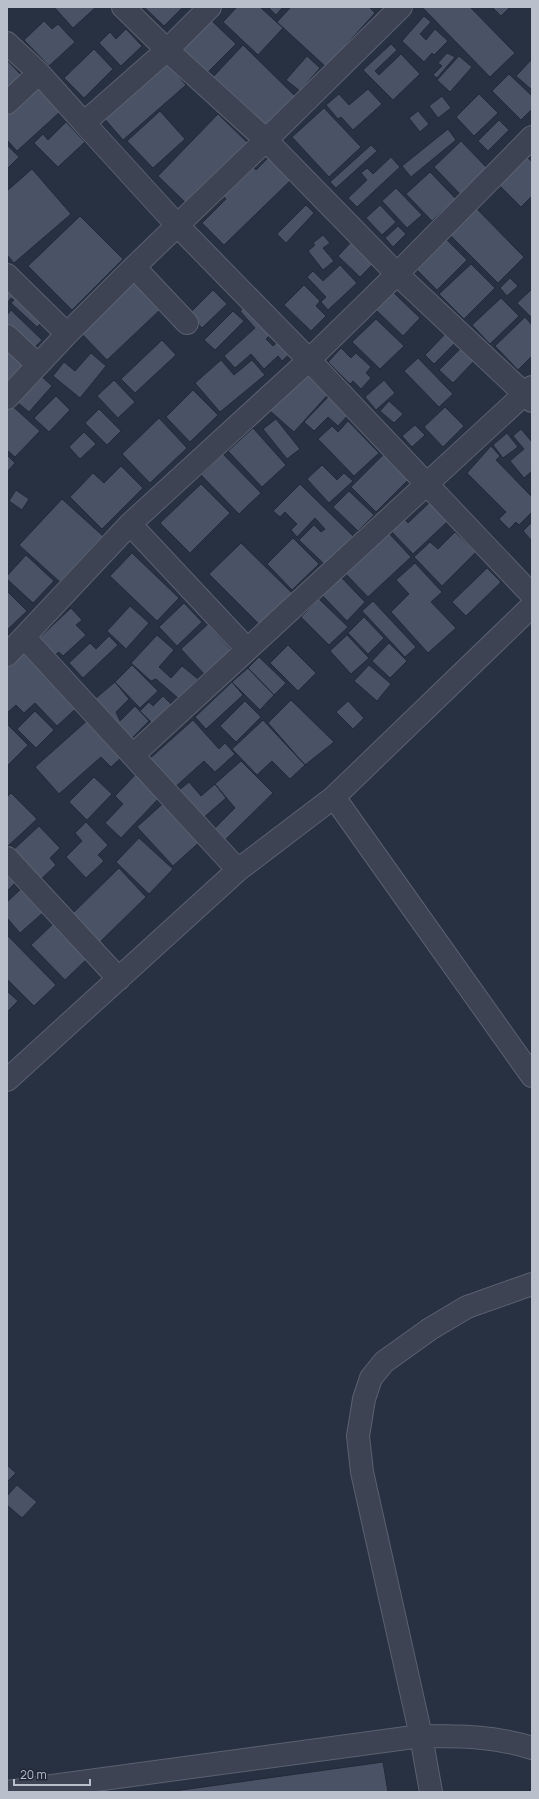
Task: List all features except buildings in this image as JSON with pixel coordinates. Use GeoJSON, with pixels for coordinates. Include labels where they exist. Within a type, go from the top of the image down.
{"type":"FeatureCollection","features":[{"type":"Feature","properties":{"kind":"street"},"geometry":{"type":"LineString","coordinates":[[123,7],[167,50],[266,140],[398,274],[530,394],[426,483],[133,755]]}},
{"type":"Feature","properties":{"kind":"street"},"geometry":{"type":"LineString","coordinates":[[84,123],[167,50],[210,7]]}},
{"type":"Feature","properties":{"kind":"street"},"geometry":{"type":"LineString","coordinates":[[7,398],[67,334],[177,224],[266,140],[389,11]]}},
{"type":"Feature","properties":{"kind":"street"},"geometry":{"type":"LineString","coordinates":[[7,43],[39,74],[177,224],[309,360],[532,595]]}},
{"type":"Feature","properties":{"kind":"street"},"geometry":{"type":"LineString","coordinates":[[7,103],[39,74]]}},
{"type":"Feature","properties":{"kind":"street"},"geometry":{"type":"LineString","coordinates":[[7,655],[130,524],[309,360],[528,148]]}},
{"type":"Feature","properties":{"kind":"street"},"geometry":{"type":"LineString","coordinates":[[134,267],[187,323]]}},
{"type":"Feature","properties":{"kind":"street"},"geometry":{"type":"LineString","coordinates":[[7,275],[67,334]]}},
{"type":"Feature","properties":{"kind":"street"},"geometry":{"type":"LineString","coordinates":[[7,336],[38,365]]}},
{"type":"Feature","properties":{"kind":"street"},"geometry":{"type":"LineString","coordinates":[[130,524],[247,650]]}},
{"type":"Feature","properties":{"kind":"street"},"geometry":{"type":"LineString","coordinates":[[7,1080],[238,870],[334,797],[532,606]]}},
{"type":"Feature","properties":{"kind":"street"},"geometry":{"type":"LineString","coordinates":[[24,637],[238,870]]}},
{"type":"Feature","properties":{"kind":"street"},"geometry":{"type":"LineString","coordinates":[[334,797],[532,1076]]}},
{"type":"Feature","properties":{"kind":"street"},"geometry":{"type":"LineString","coordinates":[[7,858],[119,979]]}},
{"type":"Feature","properties":{"kind":"street"},"geometry":{"type":"LineString","coordinates":[[431,1792],[421,1736],[362,1472],[358,1436],[364,1400],[371,1378],[384,1362],[430,1329],[467,1307],[532,1284]]}},
{"type":"Feature","properties":{"kind":"street"},"geometry":{"type":"LineString","coordinates":[[7,1792],[421,1736],[479,1736],[516,1743],[532,1748]]}}]}
